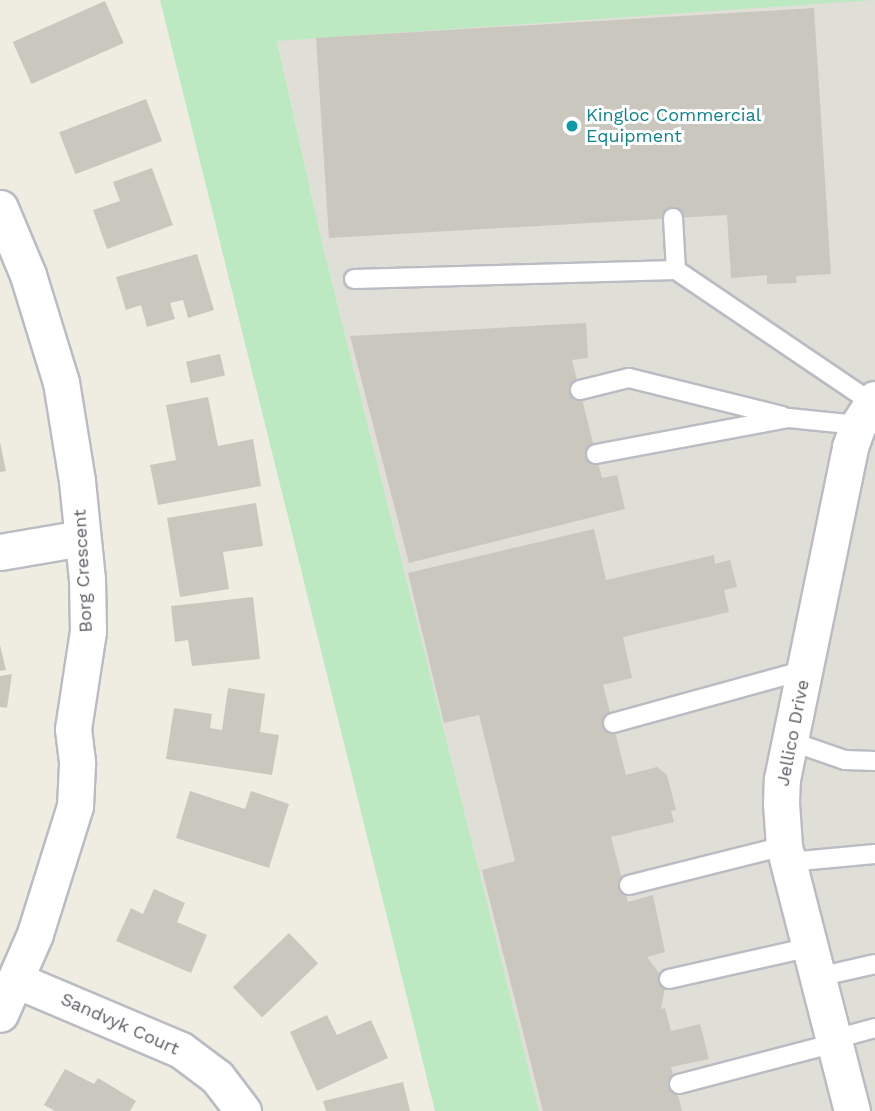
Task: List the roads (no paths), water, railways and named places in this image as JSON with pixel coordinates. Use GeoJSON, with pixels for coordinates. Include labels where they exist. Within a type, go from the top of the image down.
{"type":"FeatureCollection","features":[{"type":"Feature","properties":{"kind":"street","name":"Borg Crescent"},"geometry":{"type":"LineString","coordinates":[[0,208],[28,275],[61,382],[77,481],[88,631],[73,729],[77,764],[75,806],[35,934],[0,1014]]}},
{"type":"Feature","properties":{"kind":"street","name":"Jellico Drive"},"geometry":{"type":"LineString","coordinates":[[852,1111],[787,854],[782,791],[848,460],[868,409]]}},
{"type":"Feature","properties":{"kind":"street"},"geometry":{"type":"LineString","coordinates":[[0,552],[82,538]]}},
{"type":"Feature","properties":{"kind":"street","name":"Sandvyk Court"},"geometry":{"type":"LineString","coordinates":[[16,980],[181,1050],[217,1077],[243,1111]]}},
{"type":"Feature","properties":{"kind":"lane"},"geometry":{"type":"LineString","coordinates":[[673,218],[676,270]]}},
{"type":"Feature","properties":{"kind":"lane"},"geometry":{"type":"LineString","coordinates":[[354,278],[676,270],[868,409]]}},
{"type":"Feature","properties":{"kind":"lane"},"geometry":{"type":"LineString","coordinates":[[580,390],[629,378],[789,418]]}},
{"type":"Feature","properties":{"kind":"lane"},"geometry":{"type":"LineString","coordinates":[[596,454],[789,418],[868,409]]}},
{"type":"Feature","properties":{"kind":"lane"},"geometry":{"type":"LineString","coordinates":[[613,723],[806,670]]}},
{"type":"Feature","properties":{"kind":"lane"},"geometry":{"type":"LineString","coordinates":[[790,741],[845,760],[875,761]]}},
{"type":"Feature","properties":{"kind":"lane"},"geometry":{"type":"LineString","coordinates":[[629,885],[787,854],[875,854]]}},
{"type":"Feature","properties":{"kind":"lane"},"geometry":{"type":"LineString","coordinates":[[669,979],[815,962],[875,964]]}},
{"type":"Feature","properties":{"kind":"lane"},"geometry":{"type":"LineString","coordinates":[[679,1084],[875,1028]]}},
{"type":"Feature","properties":{"kind":"place","name":"Kingloc Commercial Equipment"},"geometry":{"type":"Point","coordinates":[572,126]}}]}
